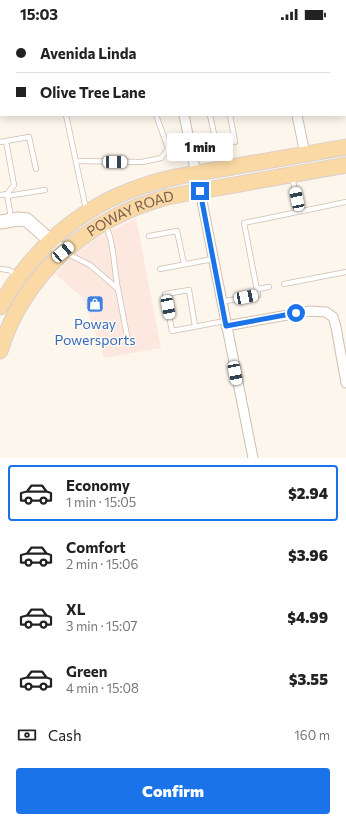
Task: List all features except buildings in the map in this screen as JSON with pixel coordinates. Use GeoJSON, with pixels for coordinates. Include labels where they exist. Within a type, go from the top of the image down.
{"type":"FeatureCollection","features":[{"type":"Feature","properties":{"kind":"main road","name":"POWAY ROAD"},"geometry":{"type":"LineString","coordinates":[[0,307],[34,257],[50,241],[87,213],[131,190],[158,182],[196,174],[346,147]]}},
{"type":"Feature","properties":{"kind":"main road"},"geometry":{"type":"LineString","coordinates":[[200,191],[200,187],[207,180],[292,164],[304,154]]}},
{"type":"Feature","properties":{"kind":"main road","name":"POWAY ROAD"},"geometry":{"type":"LineString","coordinates":[[0,351],[14,317],[28,293],[63,252],[108,220],[142,204],[200,191],[346,165]]}},
{"type":"Feature","properties":{"kind":"main road"},"geometry":{"type":"LineString","coordinates":[[108,220],[129,203],[152,194],[193,184],[196,181],[196,174]]}},
{"type":"Feature","properties":{"kind":"street"},"geometry":{"type":"LineString","coordinates":[[184,116],[196,174]]}},
{"type":"Feature","properties":{"kind":"street"},"geometry":{"type":"LineString","coordinates":[[297,116],[304,154]]}},
{"type":"Feature","properties":{"kind":"street"},"geometry":{"type":"LineString","coordinates":[[200,191],[225,323],[254,458]]}},
{"type":"Feature","properties":{"kind":"street"},"geometry":{"type":"LineString","coordinates":[[6,221],[22,219],[30,222],[63,252]]}},
{"type":"Feature","properties":{"kind":"street"},"geometry":{"type":"LineString","coordinates":[[225,323],[310,311],[326,312],[333,317],[345,370],[346,383]]}},
{"type":"Feature","properties":{"kind":"lane"},"geometry":{"type":"LineString","coordinates":[[66,116],[87,213]]}},
{"type":"Feature","properties":{"kind":"lane"},"geometry":{"type":"LineString","coordinates":[[156,116],[168,148]]}},
{"type":"Feature","properties":{"kind":"lane"},"geometry":{"type":"LineString","coordinates":[[210,116],[216,143]]}},
{"type":"Feature","properties":{"kind":"lane"},"geometry":{"type":"LineString","coordinates":[[230,116],[235,142]]}},
{"type":"Feature","properties":{"kind":"lane"},"geometry":{"type":"LineString","coordinates":[[0,142],[29,137],[36,169]]}},
{"type":"Feature","properties":{"kind":"lane"},"geometry":{"type":"LineString","coordinates":[[6,141],[14,185],[7,195],[6,221]]}},
{"type":"Feature","properties":{"kind":"lane"},"geometry":{"type":"LineString","coordinates":[[76,161],[142,162],[161,158],[172,144],[190,141]]}},
{"type":"Feature","properties":{"kind":"lane"},"geometry":{"type":"LineString","coordinates":[[292,175],[300,211]]}},
{"type":"Feature","properties":{"kind":"lane"},"geometry":{"type":"LineString","coordinates":[[0,195],[45,190]]}},
{"type":"Feature","properties":{"kind":"lane"},"geometry":{"type":"LineString","coordinates":[[221,302],[258,295],[244,223],[346,202]]}},
{"type":"Feature","properties":{"kind":"lane"},"geometry":{"type":"LineString","coordinates":[[108,220],[114,273],[128,341]]}},
{"type":"Feature","properties":{"kind":"lane"},"geometry":{"type":"LineString","coordinates":[[149,236],[177,231],[184,264]]}},
{"type":"Feature","properties":{"kind":"lane"},"geometry":{"type":"LineString","coordinates":[[63,252],[90,265],[118,289]]}},
{"type":"Feature","properties":{"kind":"lane"},"geometry":{"type":"LineString","coordinates":[[160,269],[213,259]]}},
{"type":"Feature","properties":{"kind":"lane"},"geometry":{"type":"LineString","coordinates":[[0,269],[9,270],[19,277]]}},
{"type":"Feature","properties":{"kind":"lane"},"geometry":{"type":"LineString","coordinates":[[284,284],[346,272]]}},
{"type":"Feature","properties":{"kind":"lane"},"geometry":{"type":"LineString","coordinates":[[257,289],[269,287]]}},
{"type":"Feature","properties":{"kind":"lane"},"geometry":{"type":"LineString","coordinates":[[195,326],[189,290],[165,294],[172,331],[195,326],[225,323]]}},
{"type":"Feature","properties":{"kind":"shaded area"},"geometry":{"type":"Polygon","coordinates":[[[136,218],[161,348],[104,358],[83,298],[55,274],[77,253],[97,238],[136,218]]]}},
{"type":"Feature","properties":{"kind":"place","name":"Poway Powersports"},"geometry":{"type":"Point","coordinates":[95,304]}},
{"type":"Feature","properties":{"kind":"route"},"geometry":{"type":"LineString","coordinates":[[200,191],[226,326],[296,313]]}}]}
